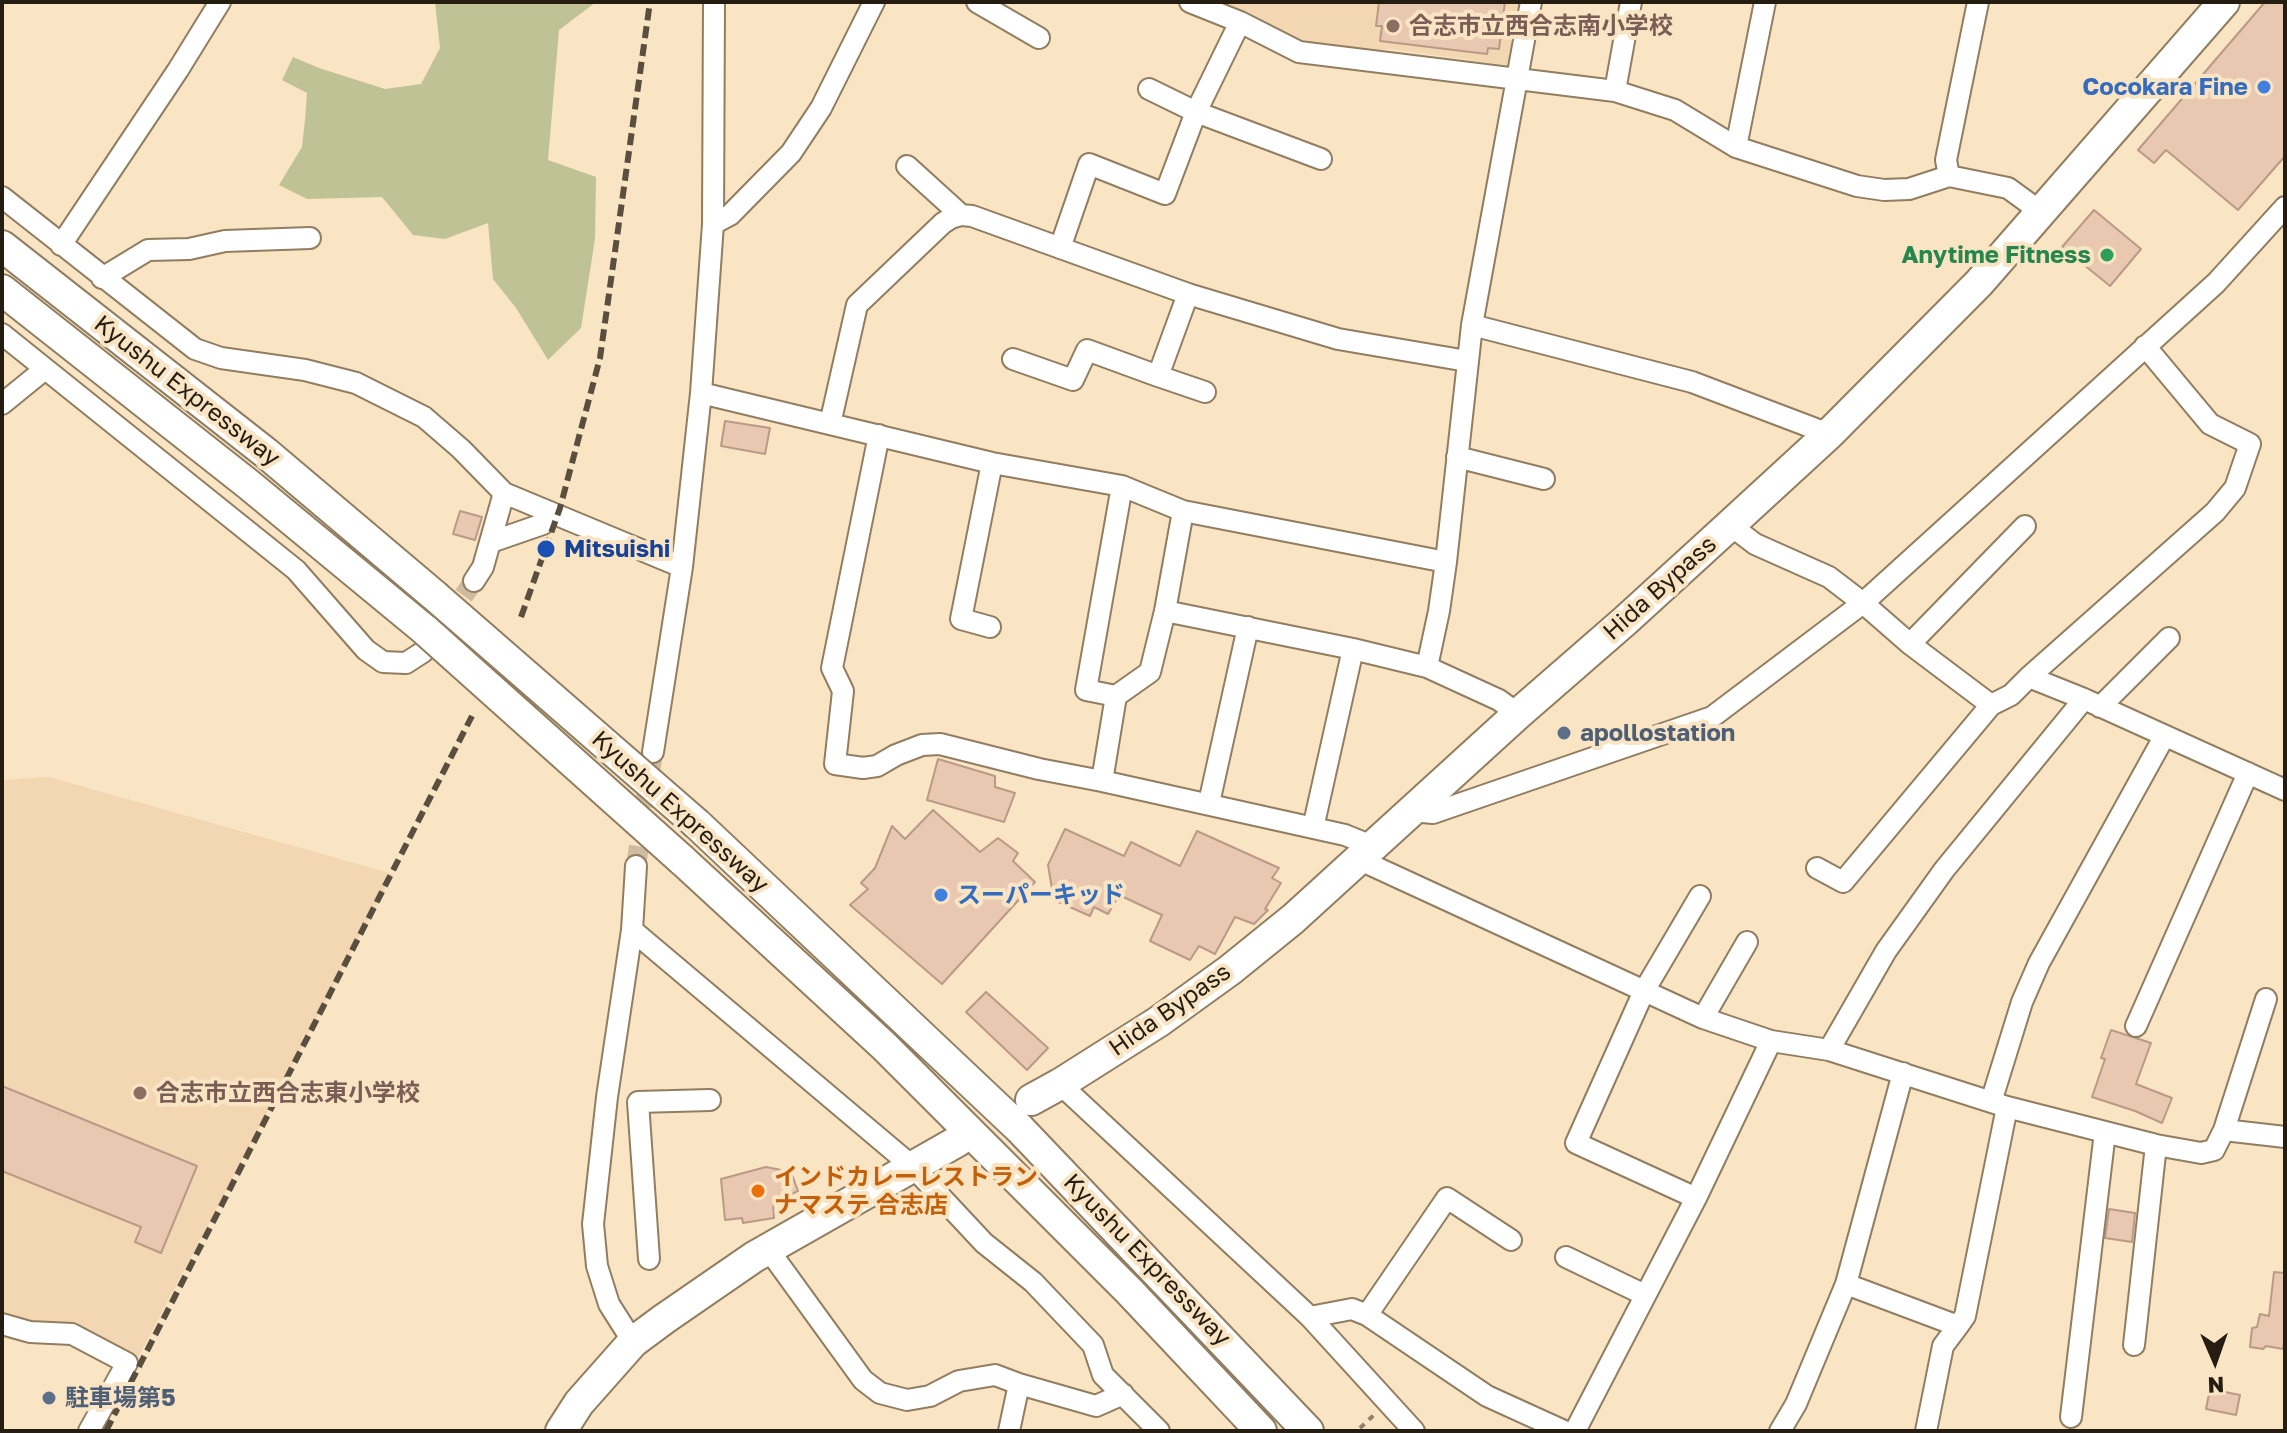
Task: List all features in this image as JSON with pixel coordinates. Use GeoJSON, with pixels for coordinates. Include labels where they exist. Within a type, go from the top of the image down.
{"type":"FeatureCollection","features":[{"type":"Feature","properties":{"kind":"highway","name":"Hida Bypass"},"geometry":{"type":"LineString","coordinates":[[1031,1100],[1158,1022],[1293,919],[1829,434],[1979,283],[2224,2]]}},
{"type":"Feature","properties":{"kind":"highway","name":"Kyushu Expressway"},"geometry":{"type":"LineString","coordinates":[[2,246],[266,453],[697,824],[1020,1129],[1308,1431]]}},
{"type":"Feature","properties":{"kind":"highway","name":"Kyushu Expressway"},"geometry":{"type":"LineString","coordinates":[[2,290],[236,474],[424,641],[682,860],[884,1046],[1130,1292],[1261,1431]]}},
{"type":"Feature","properties":{"kind":"highway"},"geometry":{"type":"LineString","coordinates":[[561,1431],[579,1403],[633,1342],[768,1249],[958,1141]]}},
{"type":"Feature","properties":{"kind":"street"},"geometry":{"type":"LineString","coordinates":[[61,245],[220,2]]}},
{"type":"Feature","properties":{"kind":"street"},"geometry":{"type":"LineString","coordinates":[[653,752],[682,567],[701,393],[713,224],[714,2]]}},
{"type":"Feature","properties":{"kind":"street"},"geometry":{"type":"LineString","coordinates":[[713,224],[730,215],[791,153],[821,108],[874,2]]}},
{"type":"Feature","properties":{"kind":"street"},"geometry":{"type":"LineString","coordinates":[[977,2],[1039,38]]}},
{"type":"Feature","properties":{"kind":"street"},"geometry":{"type":"LineString","coordinates":[[1190,2],[1240,22],[1299,52],[1615,91],[1675,110],[1736,147],[1857,186],[1884,190],[1909,189],[1949,176],[2008,188],[2041,212]]}},
{"type":"Feature","properties":{"kind":"street"},"geometry":{"type":"LineString","coordinates":[[1427,667],[1446,562],[1472,325],[1531,2]]}},
{"type":"Feature","properties":{"kind":"street"},"geometry":{"type":"LineString","coordinates":[[1615,91],[1631,2]]}},
{"type":"Feature","properties":{"kind":"street"},"geometry":{"type":"LineString","coordinates":[[1736,147],[1765,2]]}},
{"type":"Feature","properties":{"kind":"street"},"geometry":{"type":"LineString","coordinates":[[1949,176],[1946,160],[1978,2]]}},
{"type":"Feature","properties":{"kind":"street"},"geometry":{"type":"LineString","coordinates":[[1060,248],[1089,164],[1165,194],[1196,112],[1240,22]]}},
{"type":"Feature","properties":{"kind":"street"},"geometry":{"type":"LineString","coordinates":[[1149,89],[1196,112],[1321,159]]}},
{"type":"Feature","properties":{"kind":"street"},"geometry":{"type":"LineString","coordinates":[[907,166],[961,215]]}},
{"type":"Feature","properties":{"kind":"street"},"geometry":{"type":"LineString","coordinates":[[2,197],[195,349],[221,358],[305,370],[356,383],[424,417],[509,495],[545,518],[682,567]]}},
{"type":"Feature","properties":{"kind":"street"},"geometry":{"type":"LineString","coordinates":[[1411,811],[1433,813],[1712,717],[1863,603],[2216,283],[2285,207]]}},
{"type":"Feature","properties":{"kind":"street"},"geometry":{"type":"LineString","coordinates":[[830,424],[857,305],[943,223],[961,215],[972,216],[1188,294],[1338,339],[1467,361]]}},
{"type":"Feature","properties":{"kind":"street"},"geometry":{"type":"LineString","coordinates":[[102,278],[148,250],[189,249],[225,241],[310,238]]}},
{"type":"Feature","properties":{"kind":"street"},"geometry":{"type":"LineString","coordinates":[[1158,376],[1188,294]]}},
{"type":"Feature","properties":{"kind":"street"},"geometry":{"type":"LineString","coordinates":[[1472,325],[1692,382],[1829,434]]}},
{"type":"Feature","properties":{"kind":"street"},"geometry":{"type":"LineString","coordinates":[[2,334],[296,570],[366,650],[383,662],[406,663],[424,641]]}},
{"type":"Feature","properties":{"kind":"street"},"geometry":{"type":"LineString","coordinates":[[1817,868],[1843,882],[1991,705],[2011,695],[2215,512],[2235,488],[2250,444],[2210,424],[2145,346]]}},
{"type":"Feature","properties":{"kind":"street"},"geometry":{"type":"LineString","coordinates":[[1013,359],[1073,380],[1087,350],[1205,392]]}},
{"type":"Feature","properties":{"kind":"street"},"geometry":{"type":"LineString","coordinates":[[2,404],[45,369]]}},
{"type":"Feature","properties":{"kind":"street"},"geometry":{"type":"LineString","coordinates":[[701,393],[992,463],[1122,486],[1183,511],[1446,562]]}},
{"type":"Feature","properties":{"kind":"street"},"geometry":{"type":"LineString","coordinates":[[879,435],[832,668],[843,691],[835,764],[863,768],[877,766],[922,745],[940,744],[1039,769],[1209,803],[1345,835],[1365,853],[1703,1018],[1771,1041],[1829,1050],[1999,1104],[2156,1145],[2201,1153],[2214,1150],[2224,1130],[2266,999]]}},
{"type":"Feature","properties":{"kind":"street"},"geometry":{"type":"LineString","coordinates":[[1457,457],[1544,479]]}},
{"type":"Feature","properties":{"kind":"street"},"geometry":{"type":"LineString","coordinates":[[990,627],[961,619],[992,463]]}},
{"type":"Feature","properties":{"kind":"street"},"geometry":{"type":"LineString","coordinates":[[1116,696],[1086,690],[1122,486]]}},
{"type":"Feature","properties":{"kind":"street"},"geometry":{"type":"LineString","coordinates":[[474,581],[483,567],[509,495]]}},
{"type":"Feature","properties":{"kind":"street"},"geometry":{"type":"LineString","coordinates":[[1102,781],[1116,696],[1150,672],[1165,611],[1183,511]]}},
{"type":"Feature","properties":{"kind":"street"},"geometry":{"type":"LineString","coordinates":[[491,542],[545,518]]}},
{"type":"Feature","properties":{"kind":"street"},"geometry":{"type":"LineString","coordinates":[[1730,525],[1755,544],[1829,577],[1991,705]]}},
{"type":"Feature","properties":{"kind":"street"},"geometry":{"type":"LineString","coordinates":[[1910,644],[2025,526]]}},
{"type":"Feature","properties":{"kind":"street"},"geometry":{"type":"LineString","coordinates":[[1165,611],[1427,667],[1499,700],[1518,714]]}},
{"type":"Feature","properties":{"kind":"street"},"geometry":{"type":"LineString","coordinates":[[1209,803],[1248,627]]}},
{"type":"Feature","properties":{"kind":"street"},"geometry":{"type":"LineString","coordinates":[[1829,1050],[1886,951],[1944,870],[2092,703],[2169,638]]}},
{"type":"Feature","properties":{"kind":"street"},"geometry":{"type":"LineString","coordinates":[[1313,828],[1353,649]]}},
{"type":"Feature","properties":{"kind":"street"},"geometry":{"type":"LineString","coordinates":[[2029,677],[2285,790]]}},
{"type":"Feature","properties":{"kind":"street"},"geometry":{"type":"LineString","coordinates":[[1926,1431],[1943,1346],[1965,1316],[1999,1104],[2022,1002],[2039,963],[2164,737]]}},
{"type":"Feature","properties":{"kind":"street"},"geometry":{"type":"LineString","coordinates":[[2136,1026],[2248,773]]}},
{"type":"Feature","properties":{"kind":"street"},"geometry":{"type":"LineString","coordinates":[[633,1342],[609,1304],[597,1266],[593,1224],[607,1097],[632,930],[636,866]]}},
{"type":"Feature","properties":{"kind":"street"},"geometry":{"type":"LineString","coordinates":[[1696,1198],[1576,1143],[1644,991],[1700,896]]}},
{"type":"Feature","properties":{"kind":"street"},"geometry":{"type":"LineString","coordinates":[[632,930],[913,1167],[984,1243],[1033,1282],[1093,1345],[1103,1375],[1159,1431]]}},
{"type":"Feature","properties":{"kind":"street"},"geometry":{"type":"LineString","coordinates":[[1703,1018],[1747,942]]}},
{"type":"Feature","properties":{"kind":"street"},"geometry":{"type":"LineString","coordinates":[[1575,1431],[1696,1198],[1771,1041]]}},
{"type":"Feature","properties":{"kind":"street"},"geometry":{"type":"LineString","coordinates":[[1780,1431],[1796,1404],[1846,1284],[1903,1073]]}},
{"type":"Feature","properties":{"kind":"street"},"geometry":{"type":"LineString","coordinates":[[1060,1084],[1310,1317],[1414,1431]]}},
{"type":"Feature","properties":{"kind":"street"},"geometry":{"type":"LineString","coordinates":[[607,1097],[638,1102],[710,1100]]}},
{"type":"Feature","properties":{"kind":"street"},"geometry":{"type":"LineString","coordinates":[[638,1102],[649,1259]]}},
{"type":"Feature","properties":{"kind":"street"},"geometry":{"type":"LineString","coordinates":[[2224,1130],[2285,1137]]}},
{"type":"Feature","properties":{"kind":"street"},"geometry":{"type":"LineString","coordinates":[[2071,1417],[2105,1132]]}},
{"type":"Feature","properties":{"kind":"street"},"geometry":{"type":"LineString","coordinates":[[2134,1345],[2156,1145]]}},
{"type":"Feature","properties":{"kind":"street"},"geometry":{"type":"LineString","coordinates":[[1367,1315],[1447,1198],[1511,1240]]}},
{"type":"Feature","properties":{"kind":"street"},"geometry":{"type":"LineString","coordinates":[[768,1249],[863,1380],[880,1393],[907,1400],[930,1396],[959,1381],[995,1375],[1096,1406],[1123,1394]]}},
{"type":"Feature","properties":{"kind":"street"},"geometry":{"type":"LineString","coordinates":[[1566,1257],[1645,1295]]}},
{"type":"Feature","properties":{"kind":"street"},"geometry":{"type":"LineString","coordinates":[[1846,1284],[1958,1326]]}},
{"type":"Feature","properties":{"kind":"street"},"geometry":{"type":"LineString","coordinates":[[1310,1317],[1352,1309],[1367,1315],[1487,1396],[1564,1431]]}},
{"type":"Feature","properties":{"kind":"street"},"geometry":{"type":"LineString","coordinates":[[2,1324],[30,1332],[72,1334],[127,1363],[89,1431]]}},
{"type":"Feature","properties":{"kind":"street"},"geometry":{"type":"LineString","coordinates":[[1009,1431],[1019,1384]]}},
{"type":"Feature","properties":{"kind":"shaded area","name":"合志市立西合志南小学校"},"geometry":{"type":"Polygon","coordinates":[[[1222,2],[1519,2],[1507,65],[1391,49],[1356,51],[1300,42],[1222,2]]]}},
{"type":"Feature","properties":{"kind":"shaded area","name":"合志市立西合志東小学校"},"geometry":{"type":"Polygon","coordinates":[[[49,777],[393,874],[136,1361],[2,1312],[2,780],[49,777]]]}},
{"type":"Feature","properties":{"kind":"green space"},"geometry":{"type":"Polygon","coordinates":[[[435,2],[596,2],[559,30],[548,160],[596,177],[595,239],[581,328],[548,360],[516,308],[493,279],[488,223],[445,239],[413,235],[382,197],[307,199],[279,185],[302,147],[305,120],[307,93],[282,80],[293,57],[385,89],[421,84],[440,48],[435,2]]]}},
{"type":"Feature","properties":{"kind":"building"},"geometry":{"type":"Polygon","coordinates":[[[1379,2],[1505,2],[1499,49],[1488,48],[1487,54],[1380,41],[1382,26],[1376,26],[1379,2]]]}},
{"type":"Feature","properties":{"kind":"building"},"geometry":{"type":"Polygon","coordinates":[[[2265,2],[2285,2],[2285,156],[2238,210],[2166,150],[2154,163],[2138,150],[2265,2]]]}},
{"type":"Feature","properties":{"kind":"building"},"geometry":{"type":"Polygon","coordinates":[[[2094,210],[2141,249],[2110,286],[2062,247],[2094,210]]]}},
{"type":"Feature","properties":{"kind":"building"},"geometry":{"type":"Polygon","coordinates":[[[725,421],[770,428],[765,454],[721,446],[725,421]]]}},
{"type":"Feature","properties":{"kind":"building"},"geometry":{"type":"Polygon","coordinates":[[[460,511],[482,517],[475,540],[453,534],[460,511]]]}},
{"type":"Feature","properties":{"kind":"building"},"geometry":{"type":"Polygon","coordinates":[[[938,759],[995,776],[995,787],[1015,793],[1004,822],[927,800],[938,759]]]}},
{"type":"Feature","properties":{"kind":"building"},"geometry":{"type":"Polygon","coordinates":[[[933,810],[980,852],[998,838],[1018,853],[1013,861],[1035,882],[942,984],[850,905],[868,889],[861,883],[875,868],[892,826],[905,839],[933,810]]]}},
{"type":"Feature","properties":{"kind":"building"},"geometry":{"type":"Polygon","coordinates":[[[1065,829],[1124,856],[1131,842],[1180,866],[1197,831],[1279,868],[1272,878],[1281,883],[1265,909],[1268,910],[1254,924],[1235,917],[1215,954],[1199,946],[1190,960],[1150,941],[1162,915],[1119,895],[1108,914],[1094,907],[1090,916],[1054,900],[1048,865],[1065,829]]]}},
{"type":"Feature","properties":{"kind":"building"},"geometry":{"type":"Polygon","coordinates":[[[986,992],[1048,1048],[1027,1070],[966,1012],[986,992]]]}},
{"type":"Feature","properties":{"kind":"building"},"geometry":{"type":"Polygon","coordinates":[[[2111,1030],[2151,1043],[2136,1084],[2172,1098],[2162,1123],[2092,1097],[2111,1030]]]}},
{"type":"Feature","properties":{"kind":"building"},"geometry":{"type":"Polygon","coordinates":[[[2,1086],[197,1166],[161,1253],[135,1242],[141,1227],[2,1171],[2,1086]]]}},
{"type":"Feature","properties":{"kind":"building"},"geometry":{"type":"Polygon","coordinates":[[[766,1167],[791,1172],[798,1191],[773,1203],[774,1218],[743,1223],[742,1218],[725,1220],[721,1179],[766,1167]]]}},
{"type":"Feature","properties":{"kind":"building"},"geometry":{"type":"Polygon","coordinates":[[[2109,1209],[2135,1213],[2132,1242],[2105,1238],[2109,1209]]]}},
{"type":"Feature","properties":{"kind":"building"},"geometry":{"type":"Polygon","coordinates":[[[2274,1272],[2285,1273],[2283,1349],[2250,1347],[2252,1328],[2257,1327],[2260,1314],[2269,1316],[2274,1272]]]}},
{"type":"Feature","properties":{"kind":"building"},"geometry":{"type":"Polygon","coordinates":[[[2210,1389],[2240,1395],[2236,1415],[2206,1409],[2210,1389]]]}},
{"type":"Feature","properties":{"kind":"tunnel"},"geometry":{"type":"LineString","coordinates":[[446,620],[474,581]]}},
{"type":"Feature","properties":{"kind":"tunnel"},"geometry":{"type":"LineString","coordinates":[[636,866],[653,752]]}},
{"type":"Feature","properties":{"kind":"railway"},"geometry":{"type":"LineString","coordinates":[[521,617],[560,508],[600,358],[650,2]]}},
{"type":"Feature","properties":{"kind":"railway"},"geometry":{"type":"LineString","coordinates":[[106,1431],[472,716]]}},
{"type":"Feature","properties":{"kind":"place","name":"合志市立西合志南小学校"},"geometry":{"type":"Point","coordinates":[1393,26]}},
{"type":"Feature","properties":{"kind":"place","name":"Cocokara Fine"},"geometry":{"type":"Point","coordinates":[2264,87]}},
{"type":"Feature","properties":{"kind":"place","name":"Anytime Fitness"},"geometry":{"type":"Point","coordinates":[2107,255]}},
{"type":"Feature","properties":{"kind":"place","name":"Mitsuishi"},"geometry":{"type":"Point","coordinates":[546,549]}},
{"type":"Feature","properties":{"kind":"place","name":"apollostation"},"geometry":{"type":"Point","coordinates":[1564,733]}},
{"type":"Feature","properties":{"kind":"place","name":"スーパーキッド"},"geometry":{"type":"Point","coordinates":[941,895]}},
{"type":"Feature","properties":{"kind":"place","name":"合志市立西合志東小学校"},"geometry":{"type":"Point","coordinates":[140,1093]}},
{"type":"Feature","properties":{"kind":"place","name":"インドカレーレストラン ナマステ 合志店"},"geometry":{"type":"Point","coordinates":[758,1191]}},
{"type":"Feature","properties":{"kind":"place","name":"駐車場第5"},"geometry":{"type":"Point","coordinates":[49,1398]}}]}
